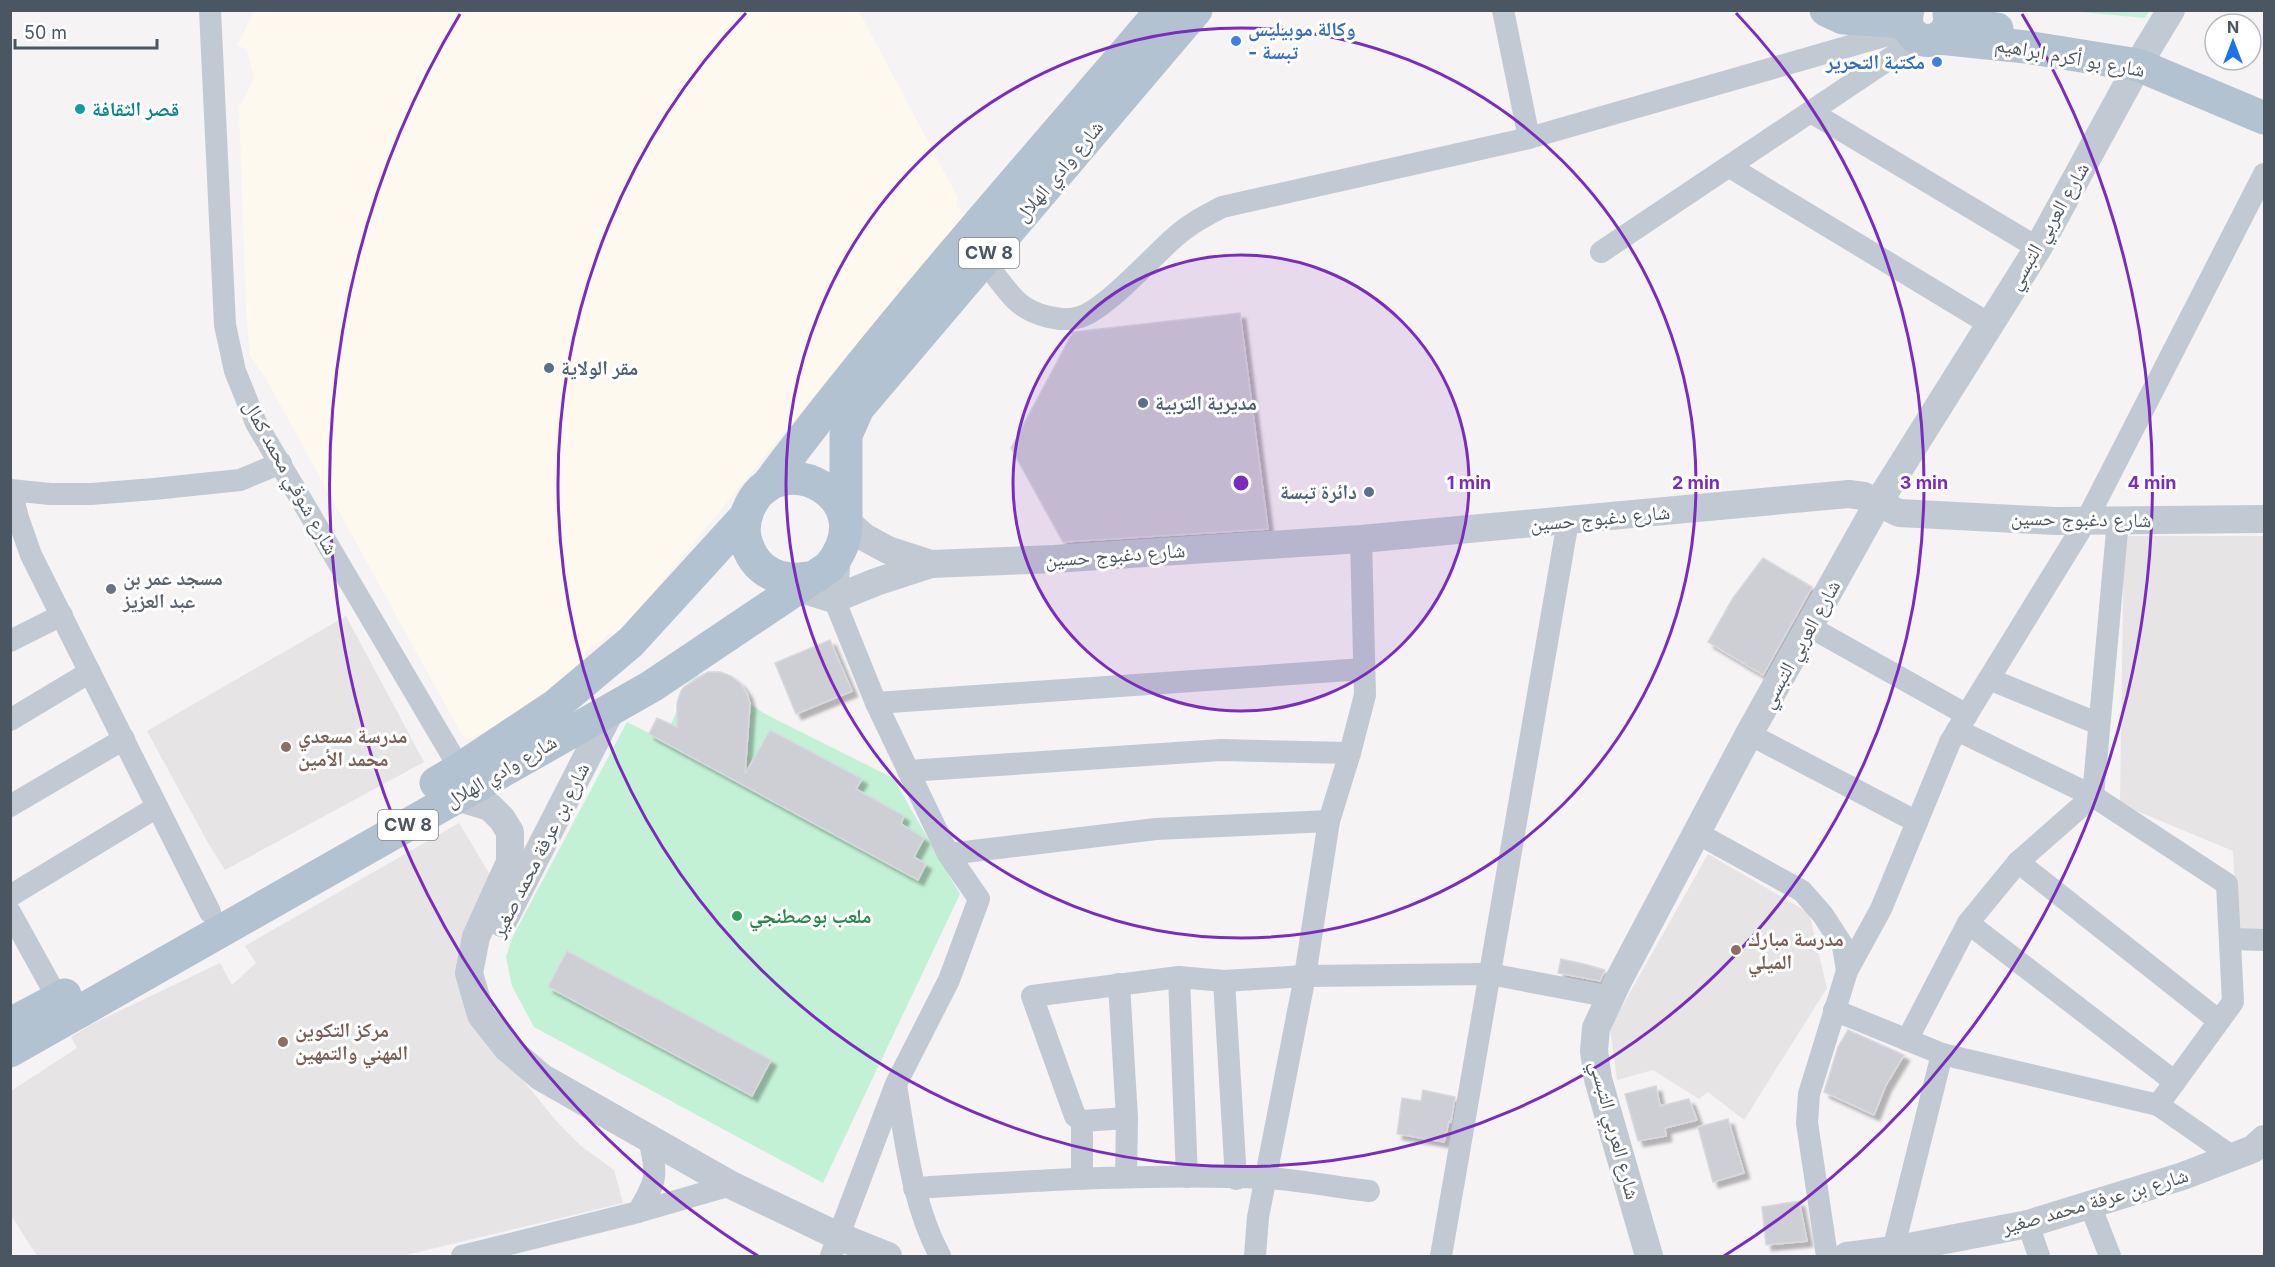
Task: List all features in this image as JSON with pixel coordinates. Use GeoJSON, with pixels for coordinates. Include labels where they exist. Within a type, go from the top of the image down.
{"type":"FeatureCollection","features":[{"type":"Feature","properties":{"kind":"main road","name":"شارع وادي الهلال"},"geometry":{"type":"LineString","coordinates":[[846,521],[846,435],[858,408],[976,248],[1162,10]]}},
{"type":"Feature","properties":{"kind":"main road","name":"شارع وادي الهلال"},"geometry":{"type":"LineString","coordinates":[[766,487],[828,405],[1196,10]]}},
{"type":"Feature","properties":{"kind":"main road","name":"شارع بو أكرم ابراهيم"},"geometry":{"type":"LineString","coordinates":[[1826,10],[1843,18],[1925,23],[2026,47],[2142,59],[2265,106]]}},
{"type":"Feature","properties":{"kind":"main road","name":"شارع بو أكرم ابراهيم"},"geometry":{"type":"LineString","coordinates":[[2142,59],[2265,118]]}},
{"type":"Feature","properties":{"kind":"main road"},"geometry":{"type":"LineString","coordinates":[[798,478],[815,482],[830,491],[840,505],[846,521],[846,538],[840,554],[807,586],[768,573],[755,562],[747,548],[744,532],[746,516],[753,500],[766,487],[781,480],[798,478]]}},
{"type":"Feature","properties":{"kind":"main road","name":"شارع وادي الهلال"},"geometry":{"type":"LineString","coordinates":[[10,1051],[459,783],[631,642],[746,516]]}},
{"type":"Feature","properties":{"kind":"main road","name":"شارع وادي الهلال"},"geometry":{"type":"LineString","coordinates":[[10,1024],[210,912],[459,783],[611,710],[652,687],[807,586]]}},
{"type":"Feature","properties":{"kind":"street","name":"شارع شوقي محمد كمال"},"geometry":{"type":"LineString","coordinates":[[210,10],[225,325],[235,371],[252,412],[459,783]]}},
{"type":"Feature","properties":{"kind":"street"},"geometry":{"type":"LineString","coordinates":[[1503,10],[1529,138]]}},
{"type":"Feature","properties":{"kind":"street","name":"شارع العربي التبسي"},"geometry":{"type":"LineString","coordinates":[[1649,1257],[1598,1079],[1594,1051],[1596,1028],[1749,734],[1878,503],[2038,248],[2171,10]]}},
{"type":"Feature","properties":{"kind":"street"},"geometry":{"type":"LineString","coordinates":[[976,248],[1018,303],[1034,312],[1056,318],[1080,317],[1106,301],[1189,226],[1222,207],[1529,138],[1925,23]]}},
{"type":"Feature","properties":{"kind":"street"},"geometry":{"type":"LineString","coordinates":[[1601,252],[1811,112],[1925,23]]}},
{"type":"Feature","properties":{"kind":"street"},"geometry":{"type":"LineString","coordinates":[[1811,112],[2038,248]]}},
{"type":"Feature","properties":{"kind":"street"},"geometry":{"type":"LineString","coordinates":[[1730,167],[1991,325]]}},
{"type":"Feature","properties":{"kind":"street"},"geometry":{"type":"LineString","coordinates":[[1827,1257],[1807,1123],[1809,1094],[1847,971],[1881,909],[1950,742],[2086,521],[2265,174]]}},
{"type":"Feature","properties":{"kind":"street"},"geometry":{"type":"LineString","coordinates":[[210,912],[62,615],[20,553],[11,490],[91,494],[154,489],[240,480],[281,463]]}},
{"type":"Feature","properties":{"kind":"street","name":"شارع دغبوج حسين"},"geometry":{"type":"LineString","coordinates":[[932,564],[1054,559],[1361,539],[1850,494],[1864,496],[1899,513],[2055,521],[2265,519]]}},
{"type":"Feature","properties":{"kind":"street"},"geometry":{"type":"LineString","coordinates":[[1907,1040],[1968,923],[2018,862],[2093,796],[2118,520]]}},
{"type":"Feature","properties":{"kind":"street"},"geometry":{"type":"LineString","coordinates":[[846,521],[864,537],[888,550],[932,564]]}},
{"type":"Feature","properties":{"kind":"street"},"geometry":{"type":"LineString","coordinates":[[1441,1257],[1568,521]]}},
{"type":"Feature","properties":{"kind":"street"},"geometry":{"type":"LineString","coordinates":[[1255,1257],[1258,1217],[1305,976],[1329,821],[1365,695],[1361,539]]}},
{"type":"Feature","properties":{"kind":"street"},"geometry":{"type":"LineString","coordinates":[[834,1246],[896,1084],[949,980],[979,899],[948,854],[876,703],[807,586],[876,582],[932,564]]}},
{"type":"Feature","properties":{"kind":"street"},"geometry":{"type":"LineString","coordinates":[[10,641],[62,615]]}},
{"type":"Feature","properties":{"kind":"street"},"geometry":{"type":"LineString","coordinates":[[1810,627],[1962,723],[2093,796],[2228,884],[2233,1002],[2158,1105]]}},
{"type":"Feature","properties":{"kind":"street"},"geometry":{"type":"LineString","coordinates":[[876,703],[1364,669]]}},
{"type":"Feature","properties":{"kind":"street"},"geometry":{"type":"LineString","coordinates":[[10,720],[90,672]]}},
{"type":"Feature","properties":{"kind":"street"},"geometry":{"type":"LineString","coordinates":[[1989,679],[2099,724]]}},
{"type":"Feature","properties":{"kind":"street","name":"شارع بن عرفة محمد صغير"},"geometry":{"type":"LineString","coordinates":[[611,710],[490,946],[489,984],[499,1011],[519,1039],[552,1067],[649,1138]]}},
{"type":"Feature","properties":{"kind":"street"},"geometry":{"type":"LineString","coordinates":[[1749,734],[1917,822]]}},
{"type":"Feature","properties":{"kind":"street"},"geometry":{"type":"LineString","coordinates":[[10,806],[124,739]]}},
{"type":"Feature","properties":{"kind":"street"},"geometry":{"type":"LineString","coordinates":[[909,771],[1221,750],[1350,753]]}},
{"type":"Feature","properties":{"kind":"street","name":"شارع بن عرفة محمد صغير"},"geometry":{"type":"LineString","coordinates":[[459,783],[490,807],[502,819],[510,832],[510,862],[476,937],[469,973],[481,1016],[506,1047],[541,1077],[834,1246],[888,1257]]}},
{"type":"Feature","properties":{"kind":"street"},"geometry":{"type":"LineString","coordinates":[[10,896],[158,807]]}},
{"type":"Feature","properties":{"kind":"street"},"geometry":{"type":"LineString","coordinates":[[948,854],[1156,829],[1329,821]]}},
{"type":"Feature","properties":{"kind":"street"},"geometry":{"type":"LineString","coordinates":[[1697,833],[1802,891],[1823,915],[1842,946],[1847,971]]}},
{"type":"Feature","properties":{"kind":"street"},"geometry":{"type":"LineString","coordinates":[[2018,862],[2219,1022]]}},
{"type":"Feature","properties":{"kind":"street"},"geometry":{"type":"LineString","coordinates":[[10,912],[58,999]]}},
{"type":"Feature","properties":{"kind":"street"},"geometry":{"type":"LineString","coordinates":[[1968,923],[2175,1082]]}},
{"type":"Feature","properties":{"kind":"street"},"geometry":{"type":"LineString","coordinates":[[2231,939],[2265,940]]}},
{"type":"Feature","properties":{"kind":"street"},"geometry":{"type":"LineString","coordinates":[[1127,1118],[1082,1121],[1076,1116],[1032,996],[1179,977],[1224,981],[1305,976],[1490,974],[1611,997]]}},
{"type":"Feature","properties":{"kind":"street"},"geometry":{"type":"LineString","coordinates":[[1179,977],[1187,1177]]}},
{"type":"Feature","properties":{"kind":"street"},"geometry":{"type":"LineString","coordinates":[[1224,981],[1236,1179]]}},
{"type":"Feature","properties":{"kind":"street"},"geometry":{"type":"LineString","coordinates":[[1119,984],[1127,1118],[1126,1177]]}},
{"type":"Feature","properties":{"kind":"street"},"geometry":{"type":"LineString","coordinates":[[1834,1010],[1942,1054],[2158,1105],[2233,1157]]}},
{"type":"Feature","properties":{"kind":"street"},"geometry":{"type":"LineString","coordinates":[[1894,1253],[1942,1054]]}},
{"type":"Feature","properties":{"kind":"street"},"geometry":{"type":"LineString","coordinates":[[896,1084],[914,1188],[925,1227],[940,1257]]}},
{"type":"Feature","properties":{"kind":"street"},"geometry":{"type":"LineString","coordinates":[[1082,1121],[1082,1178]]}},
{"type":"Feature","properties":{"kind":"street"},"geometry":{"type":"LineString","coordinates":[[638,1212],[653,1186],[655,1169],[649,1138]]}},
{"type":"Feature","properties":{"kind":"street","name":"شارع بن عرفة محمد صغير"},"geometry":{"type":"LineString","coordinates":[[1847,1257],[1962,1247],[2028,1224],[2184,1176],[2253,1149],[2265,1139]]}},
{"type":"Feature","properties":{"kind":"street"},"geometry":{"type":"LineString","coordinates":[[914,1188],[1082,1178],[1187,1177],[1265,1178],[1369,1191]]}},
{"type":"Feature","properties":{"kind":"street"},"geometry":{"type":"LineString","coordinates":[[462,1257],[638,1212],[731,1185]]}},
{"type":"Feature","properties":{"kind":"street"},"geometry":{"type":"LineString","coordinates":[[2090,1205],[2110,1257]]}},
{"type":"Feature","properties":{"kind":"street"},"geometry":{"type":"LineString","coordinates":[[2028,1224],[2039,1257]]}},
{"type":"Feature","properties":{"kind":"shaded area","name":"مقر الولاية"},"geometry":{"type":"Polygon","coordinates":[[[254,11],[859,11],[958,198],[956,207],[972,218],[942,240],[619,634],[608,634],[586,650],[582,681],[470,739],[463,737],[266,379],[250,356],[246,311],[239,108],[254,78],[247,49],[237,46],[254,11]]]}},
{"type":"Feature","properties":{"kind":"shaded area"},"geometry":{"type":"Polygon","coordinates":[[[2124,536],[2264,536],[2264,930],[2237,930],[2233,851],[2120,804],[2124,536]]]}},
{"type":"Feature","properties":{"kind":"shaded area","name":"مدرسة مسعدي محمد الأمين"},"geometry":{"type":"Polygon","coordinates":[[[346,616],[424,762],[225,870],[147,731],[346,616]]]}},
{"type":"Feature","properties":{"kind":"shaded area","name":"مركز التكوين المهني والتمهين"},"geometry":{"type":"Polygon","coordinates":[[[459,823],[496,885],[469,938],[512,1067],[558,1123],[581,1146],[614,1170],[623,1203],[402,1256],[37,1256],[11,1215],[11,1091],[77,1048],[71,1037],[90,1025],[220,963],[232,985],[256,963],[245,946],[459,823]]]}},
{"type":"Feature","properties":{"kind":"shaded area","name":"مدرسة مبارك الميلي"},"geometry":{"type":"Polygon","coordinates":[[[1708,854],[1809,913],[1827,988],[1744,1120],[1708,1092],[1699,1099],[1653,1070],[1617,1080],[1610,1028],[1708,854]]]}},
{"type":"Feature","properties":{"kind":"green space"},"geometry":{"type":"Polygon","coordinates":[[[2070,11],[2149,11],[2145,18],[2070,11]]]}},
{"type":"Feature","properties":{"kind":"green space","name":"ملعب بوصطنجي"},"geometry":{"type":"Polygon","coordinates":[[[708,672],[720,672],[750,704],[767,715],[893,778],[960,894],[823,1183],[534,1027],[512,986],[506,957],[512,938],[627,722],[649,733],[657,718],[671,724],[685,687],[697,676],[708,672]]]}},
{"type":"Feature","properties":{"kind":"building","name":"مديرية التربية"},"geometry":{"type":"Polygon","coordinates":[[[1240,313],[1268,529],[1063,542],[1011,448],[1073,332],[1240,313]]]}},
{"type":"Feature","properties":{"kind":"building"},"geometry":{"type":"Polygon","coordinates":[[[1763,558],[1812,587],[1763,675],[1708,642],[1733,598],[1763,558]]]}},
{"type":"Feature","properties":{"kind":"building"},"geometry":{"type":"Polygon","coordinates":[[[830,640],[852,691],[796,714],[775,663],[830,640]]]}},
{"type":"Feature","properties":{"kind":"building"},"geometry":{"type":"Polygon","coordinates":[[[708,672],[720,672],[731,676],[747,693],[750,704],[745,774],[770,730],[862,779],[856,789],[904,816],[901,824],[924,838],[914,857],[926,864],[918,880],[649,734],[657,718],[677,727],[677,703],[681,691],[708,672]]]}},
{"type":"Feature","properties":{"kind":"building"},"geometry":{"type":"Polygon","coordinates":[[[567,951],[771,1060],[752,1096],[548,987],[567,951]]]}},
{"type":"Feature","properties":{"kind":"building"},"geometry":{"type":"Polygon","coordinates":[[[1561,959],[1605,970],[1600,981],[1558,973],[1561,959]]]}},
{"type":"Feature","properties":{"kind":"building"},"geometry":{"type":"Polygon","coordinates":[[[1848,1030],[1904,1055],[1886,1085],[1874,1115],[1824,1092],[1838,1047],[1848,1030]]]}},
{"type":"Feature","properties":{"kind":"building"},"geometry":{"type":"Polygon","coordinates":[[[1656,1086],[1660,1106],[1689,1099],[1697,1120],[1665,1128],[1666,1136],[1638,1141],[1625,1094],[1656,1086]]]}},
{"type":"Feature","properties":{"kind":"building"},"geometry":{"type":"Polygon","coordinates":[[[1423,1090],[1455,1097],[1451,1122],[1449,1121],[1444,1142],[1397,1134],[1402,1098],[1421,1101],[1423,1090]]]}},
{"type":"Feature","properties":{"kind":"building"},"geometry":{"type":"Polygon","coordinates":[[[1728,1119],[1744,1173],[1713,1182],[1698,1127],[1728,1119]]]}},
{"type":"Feature","properties":{"kind":"building"},"geometry":{"type":"Polygon","coordinates":[[[1799,1201],[1807,1241],[1766,1245],[1762,1207],[1799,1201]]]}},
{"type":"Feature","properties":{"kind":"place","name":"وكالة موبيليس - تبسة"},"geometry":{"type":"Point","coordinates":[1236,41]}},
{"type":"Feature","properties":{"kind":"place","name":"مكتبة التحرير"},"geometry":{"type":"Point","coordinates":[1937,62]}},
{"type":"Feature","properties":{"kind":"place","name":"قصر الثقافة"},"geometry":{"type":"Point","coordinates":[80,109]}},
{"type":"Feature","properties":{"kind":"place","name":"مقر الولاية"},"geometry":{"type":"Point","coordinates":[549,368]}},
{"type":"Feature","properties":{"kind":"place","name":"مديرية التربية"},"geometry":{"type":"Point","coordinates":[1143,403]}},
{"type":"Feature","properties":{"kind":"place","name":"دائرة تبسة"},"geometry":{"type":"Point","coordinates":[1369,492]}},
{"type":"Feature","properties":{"kind":"place","name":"مسجد عمر بن عبد العزيز"},"geometry":{"type":"Point","coordinates":[111,589]}},
{"type":"Feature","properties":{"kind":"place","name":"مدرسة مسعدي محمد الأمين"},"geometry":{"type":"Point","coordinates":[286,747]}},
{"type":"Feature","properties":{"kind":"place","name":"ملعب بوصطنجي"},"geometry":{"type":"Point","coordinates":[737,916]}},
{"type":"Feature","properties":{"kind":"place","name":"مدرسة مبارك الميلي"},"geometry":{"type":"Point","coordinates":[1736,950]}},
{"type":"Feature","properties":{"kind":"place","name":"مركز التكوين المهني والتمهين"},"geometry":{"type":"Point","coordinates":[283,1042]}}]}
